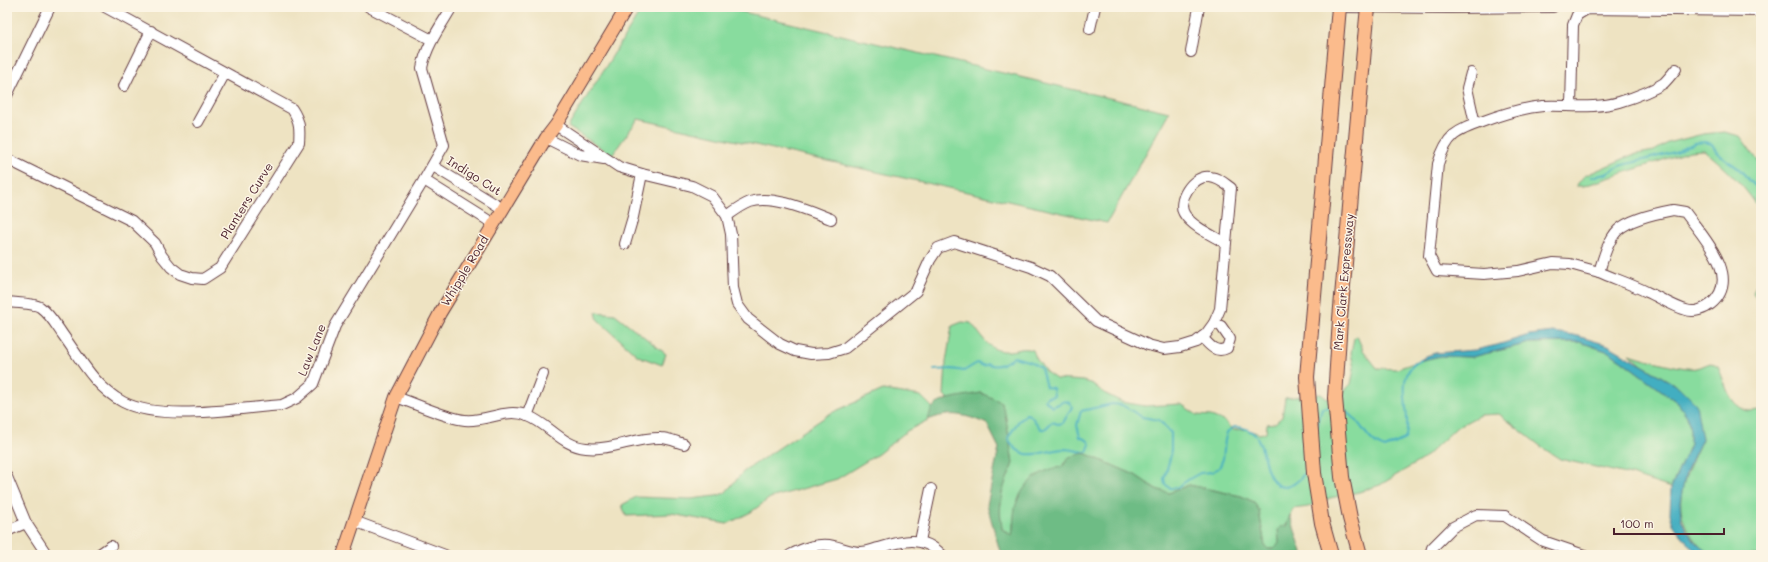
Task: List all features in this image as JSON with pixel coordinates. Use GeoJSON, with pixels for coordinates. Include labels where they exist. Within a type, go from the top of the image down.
{"type":"FeatureCollection","features":[{"type":"Feature","properties":{"kind":"highway"},"geometry":{"type":"LineString","coordinates":[[1331,555],[1322,523],[1314,473],[1307,377],[1338,7]]}},
{"type":"Feature","properties":{"kind":"highway","name":"Mark Clark Expressway"},"geometry":{"type":"LineString","coordinates":[[1360,555],[1350,518],[1340,459],[1335,398],[1336,371],[1368,7]]}},
{"type":"Feature","properties":{"kind":"main road","name":"Whipple Road"},"geometry":{"type":"LineString","coordinates":[[342,555],[396,397],[440,313],[627,7]]}},
{"type":"Feature","properties":{"kind":"street"},"geometry":{"type":"LineString","coordinates":[[7,95],[50,7]]}},
{"type":"Feature","properties":{"kind":"street","name":"Planters Curve"},"geometry":{"type":"LineString","coordinates":[[7,159],[132,221],[155,243],[162,256],[171,267],[180,274],[192,278],[203,279],[220,268],[299,143],[300,128],[298,118],[292,109],[105,7]]}},
{"type":"Feature","properties":{"kind":"street"},"geometry":{"type":"LineString","coordinates":[[369,7],[432,40]]}},
{"type":"Feature","properties":{"kind":"street","name":"Law Lane"},"geometry":{"type":"LineString","coordinates":[[7,302],[38,306],[51,317],[92,377],[104,391],[124,403],[154,411],[177,413],[282,405],[297,398],[313,384],[335,326],[433,166],[444,145],[442,131],[422,68],[424,56],[452,7]]}},
{"type":"Feature","properties":{"kind":"street"},"geometry":{"type":"LineString","coordinates":[[1090,29],[1095,7]]}},
{"type":"Feature","properties":{"kind":"street"},"geometry":{"type":"LineString","coordinates":[[1191,52],[1199,7]]}},
{"type":"Feature","properties":{"kind":"street"},"geometry":{"type":"LineString","coordinates":[[1343,7],[1553,7]]}},
{"type":"Feature","properties":{"kind":"street"},"geometry":{"type":"LineString","coordinates":[[1570,106],[1572,25],[1577,15],[1587,8],[1754,9]]}},
{"type":"Feature","properties":{"kind":"street"},"geometry":{"type":"LineString","coordinates":[[124,86],[151,31]]}},
{"type":"Feature","properties":{"kind":"street"},"geometry":{"type":"LineString","coordinates":[[1599,272],[1604,256],[1618,231],[1628,223],[1673,210],[1685,212],[1717,257],[1723,276],[1723,288],[1718,298],[1710,306],[1699,310],[1687,311],[1645,291],[1599,272],[1570,264],[1554,263],[1518,271],[1484,274],[1437,271],[1429,256],[1438,164],[1442,152],[1449,139],[1463,128],[1515,110],[1542,106],[1604,105],[1618,102],[1634,97],[1664,82],[1676,69]]}},
{"type":"Feature","properties":{"kind":"street"},"geometry":{"type":"LineString","coordinates":[[198,122],[225,73]]}},
{"type":"Feature","properties":{"kind":"street"},"geometry":{"type":"LineString","coordinates":[[1471,73],[1467,88],[1475,124]]}},
{"type":"Feature","properties":{"kind":"street"},"geometry":{"type":"LineString","coordinates":[[556,125],[619,167],[692,186],[712,196],[726,216],[731,234],[733,288],[737,304],[748,319],[780,344],[795,351],[811,354],[829,353],[845,348],[916,291],[930,260],[938,248],[954,242],[1050,276],[1096,321],[1148,345],[1164,349],[1180,347],[1196,342],[1206,334],[1214,323],[1220,309],[1231,188],[1220,179],[1208,176],[1196,179],[1189,187],[1181,206],[1184,214],[1191,222],[1225,243]]}},
{"type":"Feature","properties":{"kind":"street"},"geometry":{"type":"LineString","coordinates":[[546,138],[580,155],[606,159]]}},
{"type":"Feature","properties":{"kind":"street","name":"Indigo Cut"},"geometry":{"type":"LineString","coordinates":[[433,166],[503,209]]}},
{"type":"Feature","properties":{"kind":"street"},"geometry":{"type":"LineString","coordinates":[[625,244],[634,217],[642,174]]}},
{"type":"Feature","properties":{"kind":"street"},"geometry":{"type":"LineString","coordinates":[[424,180],[494,224]]}},
{"type":"Feature","properties":{"kind":"street"},"geometry":{"type":"LineString","coordinates":[[726,216],[751,201],[771,200],[802,208],[831,219]]}},
{"type":"Feature","properties":{"kind":"street"},"geometry":{"type":"LineString","coordinates":[[1202,337],[1212,348],[1222,351],[1227,348],[1230,339],[1221,326],[1214,323]]}},
{"type":"Feature","properties":{"kind":"street"},"geometry":{"type":"LineString","coordinates":[[527,416],[543,374]]}},
{"type":"Feature","properties":{"kind":"street"},"geometry":{"type":"LineString","coordinates":[[396,397],[464,420],[477,420],[510,412],[527,416],[540,423],[558,437],[572,444],[585,448],[600,448],[653,438],[662,438],[684,444]]}},
{"type":"Feature","properties":{"kind":"street"},"geometry":{"type":"LineString","coordinates":[[7,477],[26,523],[47,555]]}},
{"type":"Feature","properties":{"kind":"street"},"geometry":{"type":"LineString","coordinates":[[920,541],[931,489]]}},
{"type":"Feature","properties":{"kind":"street"},"geometry":{"type":"LineString","coordinates":[[1430,555],[1432,548],[1454,526],[1476,516],[1505,516],[1543,541],[1584,555]]}},
{"type":"Feature","properties":{"kind":"street"},"geometry":{"type":"LineString","coordinates":[[354,521],[445,555]]}},
{"type":"Feature","properties":{"kind":"street"},"geometry":{"type":"LineString","coordinates":[[7,531],[26,523]]}},
{"type":"Feature","properties":{"kind":"street"},"geometry":{"type":"LineString","coordinates":[[790,555],[803,548],[814,545],[834,546],[843,552],[862,552],[897,542],[920,541],[932,546],[942,555]]}},
{"type":"Feature","properties":{"kind":"street"},"geometry":{"type":"LineString","coordinates":[[98,555],[111,546]]}},
{"type":"Feature","properties":{"kind":"green space"},"geometry":{"type":"Polygon","coordinates":[[[643,7],[722,7],[1169,112],[1107,223],[638,119],[612,155],[568,127],[643,7]]]}},
{"type":"Feature","properties":{"kind":"green space"},"geometry":{"type":"Polygon","coordinates":[[[1724,132],[1740,136],[1761,165],[1761,212],[1749,194],[1735,178],[1704,150],[1690,151],[1584,186],[1576,186],[1584,176],[1632,155],[1654,151],[1668,143],[1703,134],[1724,132]]]}},
{"type":"Feature","properties":{"kind":"green space"},"geometry":{"type":"Polygon","coordinates":[[[1761,280],[1761,303],[1753,293],[1757,283],[1761,280]]]}},
{"type":"Feature","properties":{"kind":"green space"},"geometry":{"type":"Polygon","coordinates":[[[596,312],[615,314],[666,354],[662,365],[638,356],[598,320],[596,312]]]}},
{"type":"Feature","properties":{"kind":"green space"},"geometry":{"type":"Polygon","coordinates":[[[962,322],[971,323],[987,343],[996,349],[1002,351],[1023,349],[1033,350],[1036,358],[1046,372],[1056,379],[1083,381],[1093,384],[1104,393],[1122,402],[1145,406],[1181,404],[1197,415],[1211,416],[1224,421],[1233,430],[1245,429],[1260,434],[1266,432],[1267,424],[1275,423],[1282,417],[1285,398],[1321,394],[1327,399],[1345,390],[1351,384],[1354,369],[1351,353],[1354,338],[1357,336],[1363,350],[1377,368],[1397,369],[1419,361],[1440,356],[1472,357],[1530,343],[1580,342],[1609,352],[1678,403],[1687,416],[1690,431],[1690,444],[1671,488],[1631,475],[1560,459],[1543,448],[1499,414],[1480,415],[1457,427],[1423,459],[1380,485],[1359,492],[1330,498],[1308,507],[1293,509],[1280,542],[1274,549],[1268,549],[1265,546],[1259,511],[1254,502],[1241,496],[1189,485],[1169,493],[1156,489],[1135,475],[1084,453],[1064,463],[1062,467],[1055,468],[1013,523],[1013,536],[1002,529],[1000,511],[1002,492],[1013,463],[1005,413],[981,393],[948,399],[944,395],[946,362],[952,326],[962,322]]]}},
{"type":"Feature","properties":{"kind":"green space"},"geometry":{"type":"Polygon","coordinates":[[[1630,354],[1684,368],[1697,368],[1711,363],[1718,367],[1728,392],[1739,407],[1747,411],[1761,410],[1761,555],[1716,556],[1707,552],[1694,539],[1686,526],[1682,514],[1681,501],[1682,489],[1686,477],[1702,439],[1679,387],[1642,365],[1630,354]]]}},
{"type":"Feature","properties":{"kind":"green space"},"geometry":{"type":"Polygon","coordinates":[[[883,390],[921,396],[933,408],[928,420],[907,431],[878,454],[837,479],[770,498],[751,512],[727,524],[671,514],[626,516],[622,505],[636,497],[691,499],[716,496],[725,493],[743,472],[831,413],[883,390]]]}},
{"type":"Feature","properties":{"kind":"green space"},"geometry":{"type":"Polygon","coordinates":[[[981,393],[1001,402],[1005,413],[1013,463],[1002,492],[1000,511],[1002,529],[1012,536],[1015,508],[1026,485],[1046,471],[1062,467],[1069,457],[1084,453],[1135,475],[1156,489],[1169,493],[1189,485],[1241,496],[1254,502],[1259,511],[1265,546],[1268,549],[1274,549],[1279,542],[1278,530],[1280,527],[1286,526],[1290,515],[1303,555],[1001,555],[987,505],[999,448],[987,424],[972,418],[958,415],[943,415],[928,420],[932,408],[936,404],[948,399],[981,393]]]}},
{"type":"Feature","properties":{"kind":"water"},"geometry":{"type":"Polygon","coordinates":[[[1553,332],[1574,335],[1608,345],[1679,387],[1696,404],[1702,439],[1686,472],[1680,502],[1681,518],[1686,530],[1697,544],[1711,555],[1698,555],[1673,524],[1670,514],[1671,488],[1690,444],[1690,431],[1687,416],[1678,403],[1609,352],[1580,342],[1530,343],[1472,357],[1440,356],[1419,361],[1426,356],[1435,353],[1475,350],[1529,335],[1553,332]]]}},
{"type":"Feature","properties":{"kind":"waterway"},"geometry":{"type":"LineString","coordinates":[[1592,177],[1606,174],[1619,166],[1675,152],[1695,143],[1705,142],[1712,144],[1717,152],[1740,170],[1761,190]]}},
{"type":"Feature","properties":{"kind":"waterway"},"geometry":{"type":"LineString","coordinates":[[934,370],[952,369],[964,371],[977,363],[984,366],[987,364],[998,365],[1005,363],[1014,357],[1031,362],[1041,368],[1046,387],[1053,388],[1054,396],[1047,397],[1045,400],[1052,407],[1065,401],[1070,403],[1072,407],[1063,423],[1058,424],[1052,422],[1045,429],[1041,429],[1030,415],[1026,414],[1019,421],[1008,438],[1014,447],[1020,452],[1026,454],[1064,449],[1087,452],[1090,444],[1087,440],[1080,437],[1077,425],[1081,411],[1112,404],[1122,405],[1142,417],[1159,420],[1171,433],[1171,455],[1164,479],[1165,484],[1170,488],[1176,488],[1200,473],[1212,472],[1219,468],[1223,459],[1227,432],[1234,427],[1245,429],[1253,433],[1262,448],[1269,474],[1274,482],[1279,486],[1284,487],[1294,484],[1302,476],[1307,467]]}},
{"type":"Feature","properties":{"kind":"waterway"},"geometry":{"type":"LineString","coordinates":[[1341,409],[1348,412],[1367,435],[1378,445],[1385,448],[1405,439],[1407,429],[1405,384],[1407,375],[1412,366],[1421,360]]}},
{"type":"Feature","properties":{"kind":"waterway"},"geometry":{"type":"LineString","coordinates":[[1317,427],[1322,408],[1331,407]]}}]}
